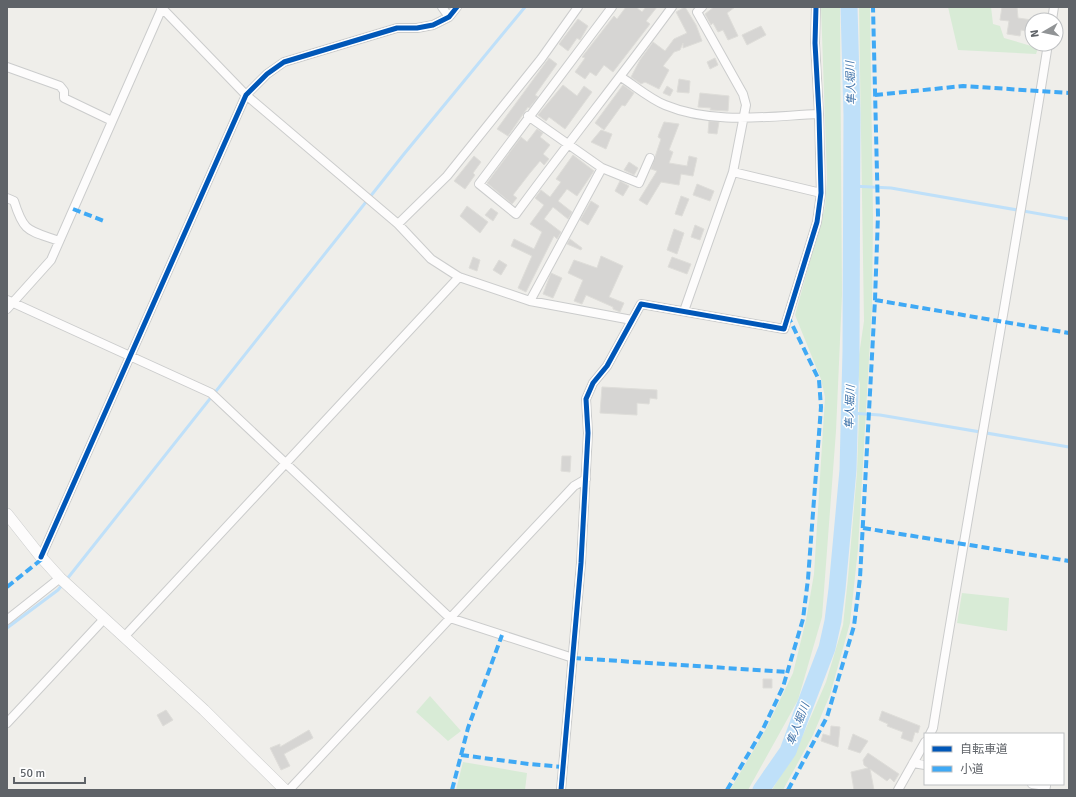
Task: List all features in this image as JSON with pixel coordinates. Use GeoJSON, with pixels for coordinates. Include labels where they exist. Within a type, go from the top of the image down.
{"type":"FeatureCollection","features":[{"type":"Feature","properties":{"kind":"street"},"geometry":{"type":"LineString","coordinates":[[573,658],[450,618],[284,464],[211,393],[9,304],[51,260],[162,7],[246,95],[398,224],[431,259],[459,278],[530,301],[632,320]]}},
{"type":"Feature","properties":{"kind":"street"},"geometry":{"type":"LineString","coordinates":[[442,7],[449,16]]}},
{"type":"Feature","properties":{"kind":"street"},"geometry":{"type":"LineString","coordinates":[[41,557],[246,95],[267,74],[284,62],[397,28],[417,28],[433,25],[449,16],[457,7]]}},
{"type":"Feature","properties":{"kind":"street"},"geometry":{"type":"LineString","coordinates":[[398,224],[447,176],[541,59],[578,7]]}},
{"type":"Feature","properties":{"kind":"street"},"geometry":{"type":"LineString","coordinates":[[612,7],[528,116],[479,184],[516,214],[567,144],[621,77],[672,7]]}},
{"type":"Feature","properties":{"kind":"street"},"geometry":{"type":"LineString","coordinates":[[684,311],[733,172],[746,105],[744,94],[697,12],[702,7]]}},
{"type":"Feature","properties":{"kind":"street"},"geometry":{"type":"LineString","coordinates":[[561,790],[581,563],[588,433],[586,399],[593,383],[607,366],[641,304],[784,329],[818,222],[821,193],[815,43],[816,7]]}},
{"type":"Feature","properties":{"kind":"street"},"geometry":{"type":"LineString","coordinates":[[930,733],[933,728],[968,513],[1011,272],[1047,52]]}},
{"type":"Feature","properties":{"kind":"street"},"geometry":{"type":"LineString","coordinates":[[7,67],[60,86],[64,91],[64,98],[112,121]]}},
{"type":"Feature","properties":{"kind":"street"},"geometry":{"type":"LineString","coordinates":[[621,77],[664,105],[706,116],[743,117],[819,114]]}},
{"type":"Feature","properties":{"kind":"street"},"geometry":{"type":"LineString","coordinates":[[528,116],[602,168],[639,182],[650,158]]}},
{"type":"Feature","properties":{"kind":"street"},"geometry":{"type":"LineString","coordinates":[[530,301],[602,168]]}},
{"type":"Feature","properties":{"kind":"street"},"geometry":{"type":"LineString","coordinates":[[733,172],[821,193]]}},
{"type":"Feature","properties":{"kind":"street"},"geometry":{"type":"LineString","coordinates":[[7,198],[14,201],[20,221],[25,227],[59,241]]}},
{"type":"Feature","properties":{"kind":"street"},"geometry":{"type":"LineString","coordinates":[[124,637],[459,278]]}},
{"type":"Feature","properties":{"kind":"street"},"geometry":{"type":"LineString","coordinates":[[289,790],[574,486],[586,479]]}},
{"type":"Feature","properties":{"kind":"street"},"geometry":{"type":"LineString","coordinates":[[7,514],[41,557],[60,578],[204,710],[285,790]]}},
{"type":"Feature","properties":{"kind":"street"},"geometry":{"type":"LineString","coordinates":[[7,620],[60,578]]}},
{"type":"Feature","properties":{"kind":"street"},"geometry":{"type":"LineString","coordinates":[[7,723],[104,619]]}},
{"type":"Feature","properties":{"kind":"street"},"geometry":{"type":"LineString","coordinates":[[898,790],[924,744]]}},
{"type":"Feature","properties":{"kind":"street"},"geometry":{"type":"LineString","coordinates":[[912,763],[924,765]]}},
{"type":"Feature","properties":{"kind":"street"},"geometry":{"type":"LineString","coordinates":[[1039,785],[1046,786],[1045,790]]}},
{"type":"Feature","properties":{"kind":"green space"},"geometry":{"type":"Polygon","coordinates":[[[821,7],[840,7],[842,295],[836,431],[822,617],[798,700],[748,790],[730,790],[766,729],[793,673],[806,620],[814,574],[825,397],[821,379],[795,315],[825,207],[827,179],[821,7]]]}},
{"type":"Feature","properties":{"kind":"green space"},"geometry":{"type":"Polygon","coordinates":[[[859,7],[870,7],[873,216],[872,307],[858,549],[850,623],[830,695],[813,735],[783,790],[772,790],[799,744],[826,682],[843,625],[857,472],[860,385],[857,369],[864,321],[859,7]]]}},
{"type":"Feature","properties":{"kind":"green space"},"geometry":{"type":"Polygon","coordinates":[[[948,7],[991,7],[993,24],[1000,26],[1004,38],[1024,44],[1024,52],[1037,52],[1036,54],[958,50],[948,7]]]}},
{"type":"Feature","properties":{"kind":"green space"},"geometry":{"type":"Polygon","coordinates":[[[962,593],[1009,598],[1007,631],[957,623],[962,593]]]}},
{"type":"Feature","properties":{"kind":"green space"},"geometry":{"type":"Polygon","coordinates":[[[430,696],[461,731],[448,741],[416,712],[430,696]]]}},
{"type":"Feature","properties":{"kind":"green space"},"geometry":{"type":"Polygon","coordinates":[[[463,762],[527,773],[525,790],[456,790],[463,762]]]}},
{"type":"Feature","properties":{"kind":"building"},"geometry":{"type":"Polygon","coordinates":[[[626,7],[636,7],[642,12],[646,7],[657,7],[646,21],[650,24],[613,72],[604,65],[596,76],[590,72],[585,79],[575,72],[585,58],[582,57],[614,16],[617,19],[626,7]]]}},
{"type":"Feature","properties":{"kind":"building"},"geometry":{"type":"Polygon","coordinates":[[[685,7],[696,25],[702,41],[683,48],[683,43],[680,50],[674,52],[663,66],[669,70],[659,89],[645,82],[641,84],[631,77],[640,60],[653,42],[665,51],[674,39],[687,33],[676,12],[685,7]]]}},
{"type":"Feature","properties":{"kind":"building"},"geometry":{"type":"Polygon","coordinates":[[[714,7],[735,7],[727,13],[738,36],[728,40],[723,30],[718,32],[713,23],[711,25],[705,14],[714,7]]]}},
{"type":"Feature","properties":{"kind":"building"},"geometry":{"type":"Polygon","coordinates":[[[1002,7],[1017,7],[1018,18],[1024,19],[1024,31],[1021,30],[1020,36],[1007,34],[1009,21],[1000,20],[1002,7]]]}},
{"type":"Feature","properties":{"kind":"building"},"geometry":{"type":"Polygon","coordinates":[[[578,19],[588,26],[580,40],[577,38],[568,51],[559,44],[578,19]]]}},
{"type":"Feature","properties":{"kind":"building"},"geometry":{"type":"Polygon","coordinates":[[[761,26],[766,35],[747,45],[742,35],[761,26]]]}},
{"type":"Feature","properties":{"kind":"building"},"geometry":{"type":"Polygon","coordinates":[[[549,58],[557,64],[535,95],[538,97],[529,108],[528,107],[508,136],[497,129],[549,58]]]}},
{"type":"Feature","properties":{"kind":"building"},"geometry":{"type":"Polygon","coordinates":[[[715,58],[718,65],[710,69],[707,62],[715,58]]]}},
{"type":"Feature","properties":{"kind":"building"},"geometry":{"type":"Polygon","coordinates":[[[679,79],[690,81],[689,93],[677,92],[679,79]]]}},
{"type":"Feature","properties":{"kind":"building"},"geometry":{"type":"Polygon","coordinates":[[[563,85],[577,96],[584,86],[592,92],[565,129],[549,117],[546,121],[538,115],[563,85]]]}},
{"type":"Feature","properties":{"kind":"building"},"geometry":{"type":"Polygon","coordinates":[[[623,85],[634,93],[625,106],[622,105],[604,130],[595,123],[623,85]]]}},
{"type":"Feature","properties":{"kind":"building"},"geometry":{"type":"Polygon","coordinates":[[[667,86],[673,90],[670,96],[663,93],[667,86]]]}},
{"type":"Feature","properties":{"kind":"building"},"geometry":{"type":"Polygon","coordinates":[[[700,93],[729,96],[728,111],[710,110],[711,108],[698,107],[700,93]]]}},
{"type":"Feature","properties":{"kind":"building"},"geometry":{"type":"Polygon","coordinates":[[[709,121],[719,122],[717,134],[708,133],[709,121]]]}},
{"type":"Feature","properties":{"kind":"building"},"geometry":{"type":"Polygon","coordinates":[[[664,122],[679,124],[669,150],[673,152],[669,163],[687,166],[689,156],[697,158],[693,176],[681,174],[679,185],[661,182],[647,205],[639,200],[657,171],[651,169],[661,139],[658,137],[664,122]]]}},
{"type":"Feature","properties":{"kind":"building"},"geometry":{"type":"Polygon","coordinates":[[[537,129],[543,133],[540,137],[550,145],[543,154],[549,159],[544,165],[540,161],[530,173],[513,195],[517,198],[512,204],[487,183],[521,137],[527,142],[537,129]]]}},
{"type":"Feature","properties":{"kind":"building"},"geometry":{"type":"Polygon","coordinates":[[[601,130],[612,134],[606,149],[591,142],[601,130]]]}},
{"type":"Feature","properties":{"kind":"building"},"geometry":{"type":"Polygon","coordinates":[[[573,155],[594,171],[577,196],[567,189],[558,201],[572,212],[568,219],[553,207],[544,219],[561,232],[557,239],[554,236],[526,292],[518,288],[532,256],[511,246],[514,239],[534,249],[542,232],[530,224],[544,205],[535,198],[541,190],[550,197],[561,182],[556,179],[573,155]]]}},
{"type":"Feature","properties":{"kind":"building"},"geometry":{"type":"Polygon","coordinates":[[[474,156],[481,162],[473,173],[475,175],[465,189],[454,181],[474,156]]]}},
{"type":"Feature","properties":{"kind":"building"},"geometry":{"type":"Polygon","coordinates":[[[629,162],[638,168],[634,175],[624,170],[629,162]]]}},
{"type":"Feature","properties":{"kind":"building"},"geometry":{"type":"Polygon","coordinates":[[[620,181],[629,186],[623,196],[615,191],[620,181]]]}},
{"type":"Feature","properties":{"kind":"building"},"geometry":{"type":"Polygon","coordinates":[[[697,184],[714,191],[710,201],[693,195],[697,184]]]}},
{"type":"Feature","properties":{"kind":"building"},"geometry":{"type":"Polygon","coordinates":[[[681,196],[689,199],[682,216],[675,214],[681,196]]]}},
{"type":"Feature","properties":{"kind":"building"},"geometry":{"type":"Polygon","coordinates":[[[591,201],[599,206],[588,225],[580,220],[591,201]]]}},
{"type":"Feature","properties":{"kind":"building"},"geometry":{"type":"Polygon","coordinates":[[[467,206],[488,222],[480,233],[460,216],[467,206]]]}},
{"type":"Feature","properties":{"kind":"building"},"geometry":{"type":"Polygon","coordinates":[[[491,208],[498,213],[493,221],[485,215],[491,208]]]}},
{"type":"Feature","properties":{"kind":"building"},"geometry":{"type":"Polygon","coordinates":[[[695,225],[704,229],[700,240],[691,237],[695,225]]]}},
{"type":"Feature","properties":{"kind":"building"},"geometry":{"type":"Polygon","coordinates":[[[674,229],[684,233],[677,254],[667,250],[674,229]]]}},
{"type":"Feature","properties":{"kind":"building"},"geometry":{"type":"Polygon","coordinates":[[[570,239],[582,248],[581,250],[567,244],[570,239]]]}},
{"type":"Feature","properties":{"kind":"building"},"geometry":{"type":"Polygon","coordinates":[[[601,256],[623,266],[609,297],[624,303],[620,312],[613,309],[613,307],[586,295],[582,304],[574,301],[583,280],[568,273],[574,260],[597,268],[601,256]]]}},
{"type":"Feature","properties":{"kind":"building"},"geometry":{"type":"Polygon","coordinates":[[[473,257],[480,260],[477,271],[469,268],[473,257]]]}},
{"type":"Feature","properties":{"kind":"building"},"geometry":{"type":"Polygon","coordinates":[[[672,257],[691,264],[687,274],[668,267],[672,257]]]}},
{"type":"Feature","properties":{"kind":"building"},"geometry":{"type":"Polygon","coordinates":[[[499,260],[507,265],[501,275],[493,270],[499,260]]]}},
{"type":"Feature","properties":{"kind":"building"},"geometry":{"type":"Polygon","coordinates":[[[551,273],[562,278],[553,298],[543,294],[551,273]]]}},
{"type":"Feature","properties":{"kind":"building"},"geometry":{"type":"Polygon","coordinates":[[[602,387],[657,390],[657,399],[650,398],[649,404],[637,403],[637,415],[600,413],[602,387]]]}},
{"type":"Feature","properties":{"kind":"building"},"geometry":{"type":"Polygon","coordinates":[[[562,456],[571,456],[570,472],[561,471],[562,456]]]}},
{"type":"Feature","properties":{"kind":"building"},"geometry":{"type":"Polygon","coordinates":[[[763,679],[772,679],[772,688],[763,688],[763,679]]]}},
{"type":"Feature","properties":{"kind":"building"},"geometry":{"type":"Polygon","coordinates":[[[166,710],[173,720],[163,726],[157,715],[166,710]]]}},
{"type":"Feature","properties":{"kind":"building"},"geometry":{"type":"Polygon","coordinates":[[[882,711],[920,726],[918,733],[915,732],[912,742],[901,738],[903,732],[887,726],[888,724],[879,720],[882,711]]]}},
{"type":"Feature","properties":{"kind":"building"},"geometry":{"type":"Polygon","coordinates":[[[831,726],[840,727],[838,747],[821,741],[823,734],[830,736],[831,726]]]}},
{"type":"Feature","properties":{"kind":"building"},"geometry":{"type":"Polygon","coordinates":[[[309,730],[313,738],[284,754],[290,766],[281,770],[270,748],[280,744],[280,747],[309,730]]]}},
{"type":"Feature","properties":{"kind":"building"},"geometry":{"type":"Polygon","coordinates":[[[853,734],[868,741],[860,753],[848,749],[853,734]]]}},
{"type":"Feature","properties":{"kind":"building"},"geometry":{"type":"Polygon","coordinates":[[[868,753],[899,774],[894,782],[890,778],[887,781],[870,769],[874,790],[854,790],[851,772],[868,768],[864,765],[863,760],[868,753]]]}},
{"type":"Feature","properties":{"kind":"waterway"},"geometry":{"type":"LineString","coordinates":[[7,628],[58,590],[404,154],[525,7]]}},
{"type":"Feature","properties":{"kind":"waterway","name":"隼人堀川"},"geometry":{"type":"LineString","coordinates":[[761,790],[788,751],[827,648],[833,621],[837,589],[848,470],[851,351],[852,115],[849,7]]}},
{"type":"Feature","properties":{"kind":"waterway"},"geometry":{"type":"LineString","coordinates":[[852,186],[891,188],[1069,219]]}},
{"type":"Feature","properties":{"kind":"waterway"},"geometry":{"type":"LineString","coordinates":[[850,413],[880,415],[1069,447]]}},
{"type":"Feature","properties":{"kind":"marked path"},"geometry":{"type":"LineString","coordinates":[[788,790],[827,717],[854,626],[860,578],[875,300],[878,215],[873,7]]}},
{"type":"Feature","properties":{"kind":"marked path"},"geometry":{"type":"LineString","coordinates":[[875,95],[963,86],[1069,93]]}},
{"type":"Feature","properties":{"kind":"marked path"},"geometry":{"type":"LineString","coordinates":[[73,209],[104,221]]}},
{"type":"Feature","properties":{"kind":"marked path"},"geometry":{"type":"LineString","coordinates":[[875,300],[1069,333]]}},
{"type":"Feature","properties":{"kind":"marked path"},"geometry":{"type":"LineString","coordinates":[[727,790],[762,731],[783,687],[803,619],[808,579],[821,407],[819,380],[788,316]]}},
{"type":"Feature","properties":{"kind":"marked path"},"geometry":{"type":"LineString","coordinates":[[863,528],[1069,561]]}},
{"type":"Feature","properties":{"kind":"marked path"},"geometry":{"type":"LineString","coordinates":[[7,587],[42,559]]}},
{"type":"Feature","properties":{"kind":"marked path"},"geometry":{"type":"LineString","coordinates":[[452,790],[468,728],[502,635]]}},
{"type":"Feature","properties":{"kind":"marked path"},"geometry":{"type":"LineString","coordinates":[[573,658],[788,672]]}},
{"type":"Feature","properties":{"kind":"marked path"},"geometry":{"type":"LineString","coordinates":[[461,755],[563,767]]}},
{"type":"Feature","properties":{"kind":"cycle path"},"geometry":{"type":"LineString","coordinates":[[41,557],[246,95],[267,74],[284,62],[397,28],[417,28],[433,25],[449,17],[457,7]]}},
{"type":"Feature","properties":{"kind":"cycle path"},"geometry":{"type":"LineString","coordinates":[[561,790],[581,563],[588,433],[586,399],[593,383],[607,366],[641,304],[784,329],[817,222],[821,193],[815,43],[816,7]]}}]}
